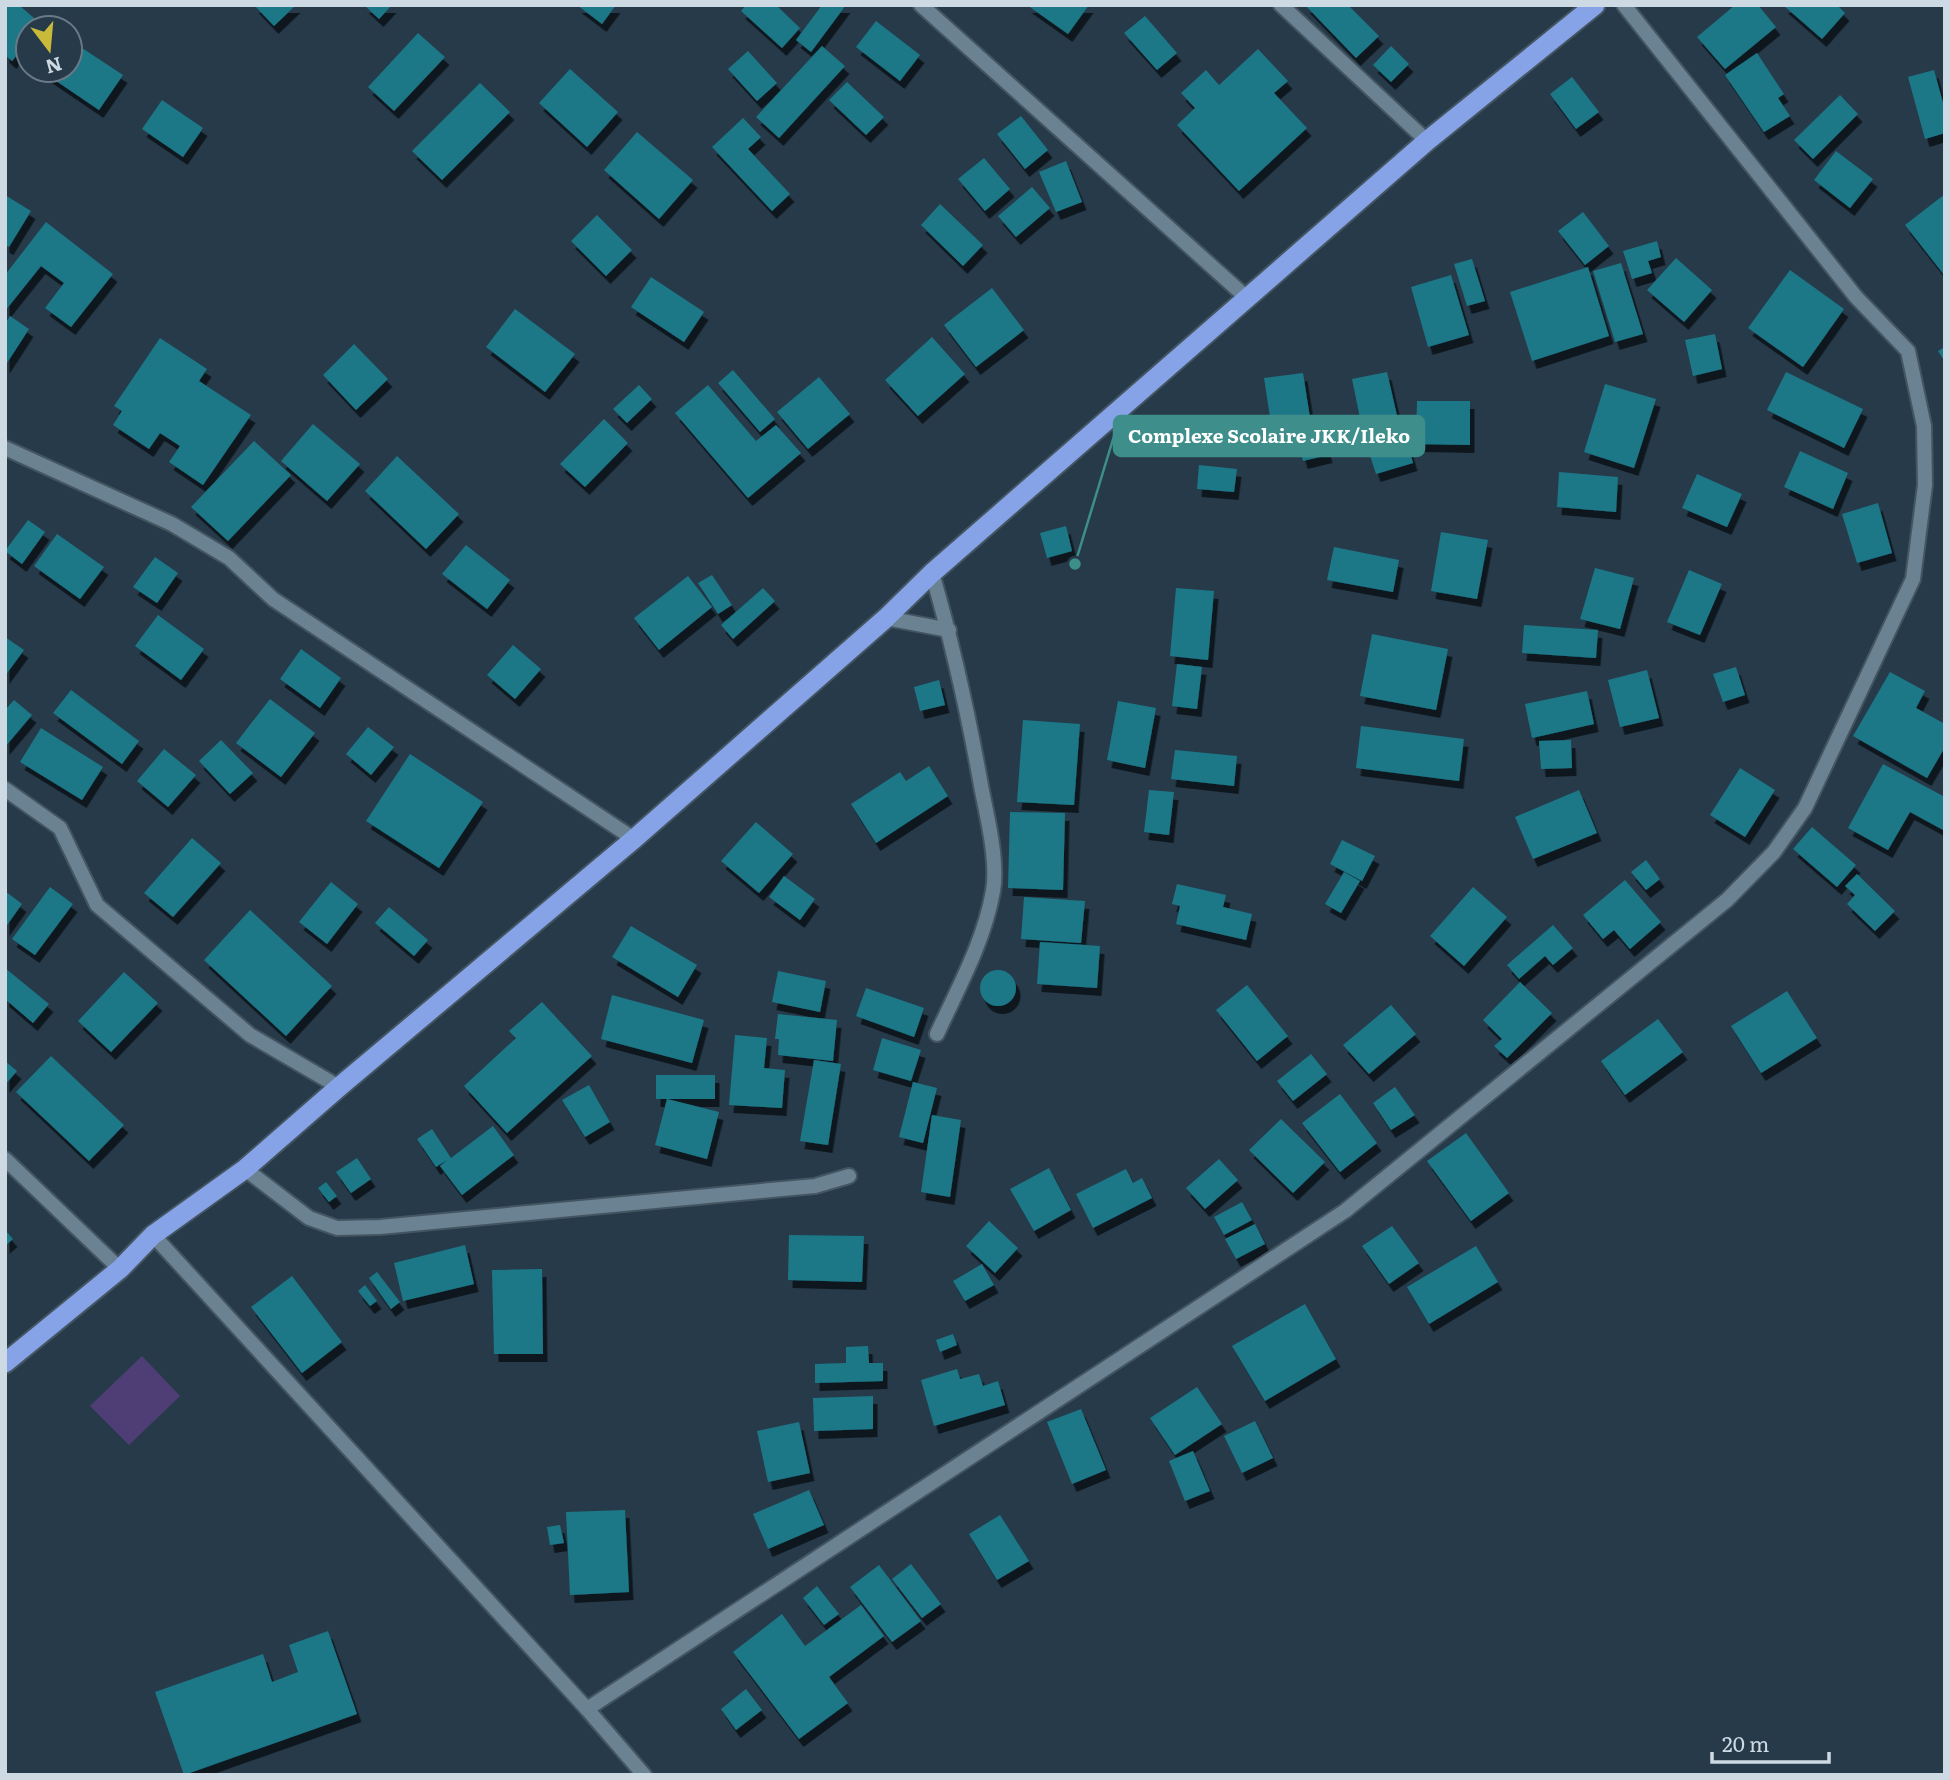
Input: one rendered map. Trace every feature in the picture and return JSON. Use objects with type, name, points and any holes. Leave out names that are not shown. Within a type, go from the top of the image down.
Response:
[{"type":"highway","points":[[5,1363],[120,1269],[153,1235],[245,1169],[634,839],[886,618],[932,573],[1427,141],[1595,5]]},
{"type":"street","points":[[921,5],[1247,298]]},
{"type":"street","points":[[1281,5],[1427,141]]},
{"type":"street","points":[[587,1709],[1345,1211],[1727,900],[1774,852],[1805,808],[1913,579],[1924,485],[1924,426],[1908,351],[1856,297],[1624,5]]},
{"type":"street","points":[[5,448],[172,524],[229,558],[273,599],[634,839]]},
{"type":"street","points":[[932,573],[948,630],[977,763],[992,842],[993,888],[983,932],[937,1034]]},
{"type":"street","points":[[886,618],[948,630]]},
{"type":"street","points":[[5,789],[60,828],[97,905],[250,1035],[339,1087]]},
{"type":"street","points":[[5,1159],[120,1269]]},
{"type":"street","points":[[245,1169],[309,1218],[337,1228],[380,1227],[815,1186],[849,1176]]},
{"type":"street","points":[[153,1235],[587,1709],[644,1775]]},
{"type":"shaded area","points":[[142,1356],[180,1396],[129,1445],[90,1406]]},
{"type":"building","points":[[5,5],[19,5],[29,14],[14,14],[14,59],[12,61],[5,55]]},
{"type":"building","points":[[254,5],[296,5],[274,26]]},
{"type":"building","points":[[364,5],[392,5],[379,19]]},
{"type":"building","points":[[577,5],[616,5],[602,24]]},
{"type":"building","points":[[746,5],[776,5],[800,28],[782,48],[741,11]]},
{"type":"building","points":[[822,5],[846,5],[811,52],[796,40]]},
{"type":"building","points":[[1027,5],[1089,5],[1068,34]]},
{"type":"building","points":[[1305,5],[1352,5],[1350,7],[1379,36],[1356,58]]},
{"type":"building","points":[[1735,5],[1758,5],[1776,27],[1725,69],[1697,37]]},
{"type":"building","points":[[1783,5],[1837,5],[1845,13],[1822,39]]},
{"type":"building","points":[[1145,16],[1177,53],[1157,70],[1124,33]]},
{"type":"building","points":[[876,21],[920,55],[900,81],[856,47]]},
{"type":"building","points":[[418,33],[445,57],[394,111],[368,87]]},
{"type":"building","points":[[822,46],[845,66],[779,138],[756,117]]},
{"type":"building","points":[[1391,46],[1409,64],[1391,82],[1373,65]]},
{"type":"building","points":[[84,49],[123,75],[99,110],[61,84],[84,84]]},
{"type":"building","points":[[1258,49],[1288,81],[1274,93],[1307,128],[1239,191],[1177,125],[1195,108],[1181,93],[1206,70],[1219,85]]},
{"type":"building","points":[[748,51],[777,83],[757,101],[728,69]]},
{"type":"building","points":[[1757,53],[1784,94],[1778,98],[1790,116],[1764,132],[1725,75]]},
{"type":"building","points":[[570,69],[618,112],[587,147],[539,103]]},
{"type":"building","points":[[1934,70],[1945,110],[1945,133],[1925,139],[1908,77]]},
{"type":"building","points":[[1572,77],[1599,112],[1576,129],[1550,94]]},
{"type":"building","points":[[847,82],[884,117],[866,135],[829,100]]},
{"type":"building","points":[[480,83],[510,112],[442,180],[412,151]]},
{"type":"building","points":[[1840,95],[1858,114],[1813,159],[1794,140]]},
{"type":"building","points":[[162,100],[203,128],[183,157],[142,129]]},
{"type":"building","points":[[1021,116],[1048,150],[1025,169],[997,134]]},
{"type":"building","points":[[743,118],[761,137],[748,149],[790,194],[772,211],[712,147]]},
{"type":"building","points":[[637,132],[693,180],[659,219],[604,170]]},
{"type":"building","points":[[1836,151],[1873,179],[1850,208],[1814,180]]},
{"type":"building","points":[[984,158],[1010,189],[985,211],[958,179]]},
{"type":"building","points":[[1066,161],[1082,202],[1056,212],[1039,172]]},
{"type":"building","points":[[1032,187],[1050,208],[1016,237],[998,216]]},
{"type":"building","points":[[1945,194],[1945,276],[1905,225]]},
{"type":"building","points":[[5,195],[31,211],[9,247],[5,245]]},
{"type":"building","points":[[940,204],[983,245],[963,266],[921,225]]},
{"type":"building","points":[[1583,212],[1609,246],[1585,265],[1558,231]]},
{"type":"building","points":[[597,215],[632,250],[606,276],[571,241]]},
{"type":"building","points":[[46,222],[113,274],[71,327],[45,308],[64,283],[41,266],[5,311],[5,275]]},
{"type":"building","points":[[1657,241],[1661,257],[1648,261],[1652,273],[1632,279],[1623,251]]},
{"type":"building","points":[[1676,258],[1712,290],[1684,322],[1647,290]]},
{"type":"building","points":[[1472,259],[1485,301],[1467,306],[1454,264]]},
{"type":"building","points":[[1621,263],[1643,334],[1615,342],[1593,271]]},
{"type":"building","points":[[1588,267],[1609,336],[1532,361],[1510,292]]},
{"type":"building","points":[[1790,270],[1844,309],[1803,367],[1748,328]]},
{"type":"building","points":[[1451,275],[1469,335],[1428,347],[1411,287]]},
{"type":"building","points":[[651,277],[704,312],[684,342],[631,307]]},
{"type":"building","points":[[992,288],[1024,330],[976,367],[944,325]]},
{"type":"building","points":[[515,309],[575,354],[545,392],[486,347]]},
{"type":"building","points":[[10,316],[29,329],[5,366],[5,324]]},
{"type":"building","points":[[1715,334],[1722,369],[1693,376],[1685,340]]},
{"type":"building","points":[[932,337],[965,374],[918,416],[885,380]]},
{"type":"building","points":[[160,338],[207,369],[199,381],[251,415],[203,485],[169,462],[180,446],[160,433],[149,449],[113,425],[122,411],[114,406]]},
{"type":"building","points":[[354,344],[388,379],[356,410],[323,375]]},
{"type":"building","points":[[1945,347],[1945,362],[1938,351]]},
{"type":"building","points":[[733,370],[775,419],[760,432],[718,383]]},
{"type":"building","points":[[1387,372],[1398,420],[1362,428],[1352,379]]},
{"type":"building","points":[[1786,372],[1863,409],[1844,448],[1767,410]]},
{"type":"building","points":[[1303,373],[1311,424],[1272,430],[1264,378]]},
{"type":"building","points":[[819,377],[850,414],[808,449],[777,412]]},
{"type":"building","points":[[1605,384],[1656,399],[1634,468],[1584,452]]},
{"type":"building","points":[[639,385],[652,399],[627,423],[613,409]]},
{"type":"building","points":[[708,385],[756,441],[776,425],[801,453],[748,498],[675,413]]},
{"type":"building","points":[[1417,401],[1470,401],[1470,445],[1416,444]]},
{"type":"building","points":[[604,419],[628,443],[585,487],[560,464]]},
{"type":"building","points":[[313,424],[360,464],[327,501],[281,461]]},
{"type":"building","points":[[1403,428],[1413,463],[1376,474],[1365,440]]},
{"type":"building","points":[[1322,431],[1328,455],[1303,461],[1297,437]]},
{"type":"building","points":[[254,441],[291,475],[228,541],[191,507]]},
{"type":"building","points":[[1800,451],[1848,473],[1833,509],[1784,487]]},
{"type":"building","points":[[397,456],[459,514],[426,549],[365,491]]},
{"type":"building","points":[[1199,465],[1237,469],[1234,492],[1197,489]]},
{"type":"building","points":[[1559,472],[1618,477],[1616,512],[1557,507]]},
{"type":"building","points":[[1697,474],[1742,494],[1727,527],[1682,508]]},
{"type":"building","points":[[1878,503],[1892,553],[1857,563],[1842,514]]},
{"type":"building","points":[[28,520],[45,532],[22,564],[5,551]]},
{"type":"building","points":[[1066,526],[1072,551],[1047,558],[1040,533]]},
{"type":"building","points":[[1441,532],[1488,540],[1477,599],[1431,591]]},
{"type":"building","points":[[57,534],[104,567],[80,599],[34,566]]},
{"type":"building","points":[[466,545],[510,580],[487,609],[442,574]]},
{"type":"building","points":[[1334,547],[1399,560],[1393,592],[1327,580]]},
{"type":"building","points":[[155,557],[178,573],[157,603],[133,587]]},
{"type":"building","points":[[1595,568],[1634,578],[1620,629],[1580,619]]},
{"type":"building","points":[[1689,570],[1722,584],[1700,635],[1667,622]]},
{"type":"building","points":[[712,575],[732,605],[718,614],[698,583]]},
{"type":"building","points":[[688,576],[712,607],[659,650],[634,618]]},
{"type":"building","points":[[763,588],[775,601],[733,639],[721,625]]},
{"type":"building","points":[[1176,588],[1214,591],[1208,660],[1170,656]]},
{"type":"building","points":[[158,615],[204,649],[181,680],[135,646]]},
{"type":"building","points":[[1524,625],[1598,630],[1596,658],[1522,653]]},
{"type":"building","points":[[1372,634],[1448,649],[1436,710],[1360,696]]},
{"type":"building","points":[[5,637],[24,650],[5,676]]},
{"type":"building","points":[[513,645],[541,669],[515,699],[487,675]]},
{"type":"building","points":[[301,649],[341,678],[320,708],[280,679]]},
{"type":"building","points":[[1177,664],[1202,667],[1197,709],[1172,706]]},
{"type":"building","points":[[1736,667],[1745,695],[1723,702],[1713,674]]},
{"type":"building","points":[[1647,670],[1659,718],[1620,727],[1608,680]]},
{"type":"building","points":[[1890,672],[1925,691],[1916,708],[1945,724],[1945,747],[1927,778],[1853,736]]},
{"type":"building","points":[[939,680],[945,705],[920,711],[914,687]]},
{"type":"building","points":[[71,690],[139,741],[122,764],[53,713]]},
{"type":"building","points":[[1587,691],[1594,724],[1532,738],[1525,704]]},
{"type":"building","points":[[270,699],[315,733],[281,777],[236,743]]},
{"type":"building","points":[[14,700],[32,715],[5,747],[5,710]]},
{"type":"building","points":[[1118,701],[1156,708],[1145,768],[1107,760]]},
{"type":"building","points":[[1023,720],[1080,724],[1074,805],[1017,802]]},
{"type":"building","points":[[1361,726],[1464,739],[1459,781],[1356,768]]},
{"type":"building","points":[[368,727],[394,747],[371,775],[346,754]]},
{"type":"building","points":[[41,728],[103,767],[82,800],[20,762]]},
{"type":"building","points":[[221,740],[253,773],[230,794],[199,761]]},
{"type":"building","points":[[1571,740],[1572,768],[1541,769],[1539,741]]},
{"type":"building","points":[[164,749],[196,775],[168,807],[137,781]]},
{"type":"building","points":[[1175,750],[1237,756],[1234,786],[1171,779]]},
{"type":"building","points":[[410,754],[483,802],[439,868],[366,821]]},
{"type":"building","points":[[1883,764],[1945,797],[1945,831],[1910,812],[1888,850],[1848,828]]},
{"type":"building","points":[[929,766],[948,796],[876,843],[851,804],[900,772],[906,781]]},
{"type":"building","points":[[1740,768],[1775,790],[1745,837],[1710,815]]},
{"type":"building","points":[[1149,790],[1174,792],[1169,835],[1144,832]]},
{"type":"building","points":[[1579,790],[1597,833],[1533,859],[1515,817]]},
{"type":"building","points":[[1010,812],[1065,813],[1063,890],[1008,888]]},
{"type":"building","points":[[756,822],[793,854],[759,893],[721,861]]},
{"type":"building","points":[[1812,827],[1856,865],[1837,887],[1793,849]]},
{"type":"building","points":[[192,838],[221,863],[173,917],[144,893]]},
{"type":"building","points":[[1342,840],[1375,856],[1362,881],[1330,864]]},
{"type":"building","points":[[1646,860],[1660,879],[1646,890],[1631,872]]},
{"type":"building","points":[[1344,872],[1360,881],[1341,913],[1325,904]]},
{"type":"building","points":[[1857,874],[1895,911],[1875,931],[1847,904],[1855,895],[1845,886]]},
{"type":"building","points":[[784,876],[815,899],[800,920],[769,897]]},
{"type":"building","points":[[1625,880],[1661,922],[1630,949],[1614,930],[1603,939],[1583,915]]},
{"type":"building","points":[[331,882],[358,904],[327,944],[299,922]]},
{"type":"building","points":[[1177,884],[1226,895],[1223,907],[1252,914],[1246,940],[1176,924],[1180,906],[1172,904]]},
{"type":"building","points":[[50,887],[73,904],[35,955],[12,939]]},
{"type":"building","points":[[1473,887],[1507,917],[1464,966],[1430,936]]},
{"type":"building","points":[[5,891],[22,904],[5,928]]},
{"type":"building","points":[[1024,897],[1085,901],[1081,943],[1021,939]]},
{"type":"building","points":[[389,907],[428,940],[414,956],[375,923]]},
{"type":"building","points":[[250,910],[332,986],[286,1036],[204,960]]},
{"type":"building","points":[[1553,925],[1573,948],[1553,965],[1545,956],[1519,979],[1507,965]]},
{"type":"building","points":[[631,926],[697,965],[678,997],[612,957]]},
{"type":"building","points":[[1040,942],[1100,946],[1097,988],[1037,984]]},
{"type":"building","points":[[5,968],[49,1004],[33,1023],[5,999]]},
{"type":"building","points":[[998,970],[1010,976],[1016,988],[1010,1000],[998,1006],[986,1000],[980,988],[986,976]]},
{"type":"building","points":[[778,971],[826,981],[820,1012],[772,1002]]},
{"type":"building","points":[[124,972],[158,1003],[111,1052],[78,1021]]},
{"type":"building","points":[[1520,982],[1552,1013],[1507,1058],[1494,1046],[1502,1039],[1483,1020]]},
{"type":"building","points":[[1247,985],[1288,1036],[1257,1061],[1216,1010]]},
{"type":"building","points":[[866,988],[924,1008],[914,1037],[856,1016]]},
{"type":"building","points":[[1787,991],[1817,1038],[1761,1073],[1731,1026]]},
{"type":"building","points":[[612,995],[704,1020],[692,1063],[601,1039]]},
{"type":"building","points":[[542,1002],[592,1056],[507,1133],[464,1086],[516,1038],[509,1031]]},
{"type":"building","points":[[1391,1005],[1416,1034],[1369,1074],[1343,1045]]},
{"type":"building","points":[[778,1014],[837,1020],[833,1061],[778,1055],[779,1039],[775,1039]]},
{"type":"building","points":[[1658,1019],[1683,1052],[1625,1095],[1601,1061]]},
{"type":"building","points":[[735,1035],[767,1038],[764,1068],[785,1070],[782,1108],[729,1105]]},
{"type":"building","points":[[882,1038],[921,1050],[911,1081],[873,1070]]},
{"type":"building","points":[[1311,1054],[1327,1074],[1293,1101],[1277,1081]]},
{"type":"building","points":[[51,1056],[124,1125],[89,1161],[16,1092]]},
{"type":"building","points":[[814,1060],[841,1064],[828,1145],[800,1141]]},
{"type":"building","points":[[5,1061],[17,1071],[5,1085]]},
{"type":"building","points":[[656,1075],[715,1075],[715,1099],[656,1099]]},
{"type":"building","points":[[913,1082],[937,1088],[923,1143],[899,1137]]},
{"type":"building","points":[[589,1085],[610,1122],[585,1137],[562,1100]]},
{"type":"building","points":[[1395,1087],[1415,1115],[1391,1130],[1373,1103]]},
{"type":"building","points":[[1340,1094],[1377,1143],[1340,1172],[1302,1123]]},
{"type":"building","points":[[667,1099],[719,1112],[707,1159],[655,1145]]},
{"type":"building","points":[[932,1115],[961,1120],[950,1197],[921,1192]]},
{"type":"building","points":[[1281,1119],[1325,1162],[1293,1193],[1249,1150]]},
{"type":"building","points":[[493,1126],[514,1155],[462,1195],[440,1166],[447,1160],[436,1167],[417,1139],[432,1129],[451,1158]]},
{"type":"building","points":[[1466,1133],[1509,1193],[1471,1221],[1427,1161]]},
{"type":"building","points":[[357,1158],[371,1179],[351,1193],[336,1172]]},
{"type":"building","points":[[1219,1159],[1238,1180],[1205,1209],[1186,1188]]},
{"type":"building","points":[[1049,1168],[1071,1210],[1034,1231],[1010,1189]]},
{"type":"building","points":[[1126,1169],[1133,1183],[1142,1178],[1152,1198],[1093,1228],[1076,1194]]},
{"type":"building","points":[[326,1182],[337,1196],[329,1202],[318,1188]]},
{"type":"building","points":[[1242,1202],[1252,1220],[1224,1235],[1214,1217]]},
{"type":"building","points":[[989,1221],[1018,1248],[995,1273],[966,1246]]},
{"type":"building","points":[[1255,1224],[1265,1244],[1236,1259],[1225,1239]]},
{"type":"building","points":[[1392,1226],[1419,1263],[1389,1284],[1362,1246]]},
{"type":"building","points":[[5,1230],[13,1239],[5,1246]]},
{"type":"building","points":[[789,1235],[864,1236],[862,1282],[788,1280]]},
{"type":"building","points":[[465,1245],[474,1284],[403,1301],[394,1263]]},
{"type":"building","points":[[1476,1246],[1498,1282],[1429,1324],[1407,1287]]},
{"type":"building","points":[[982,1264],[994,1285],[965,1301],[953,1281]]},
{"type":"building","points":[[542,1269],[543,1354],[494,1354],[492,1270]]},
{"type":"building","points":[[377,1272],[400,1302],[391,1309],[369,1278]]},
{"type":"building","points":[[292,1276],[342,1342],[302,1373],[251,1307]]},
{"type":"building","points":[[365,1285],[377,1301],[370,1306],[358,1291]]},
{"type":"building","points":[[1305,1304],[1336,1359],[1265,1401],[1232,1346]]},
{"type":"building","points":[[953,1334],[957,1345],[940,1352],[936,1340]]},
{"type":"building","points":[[868,1346],[869,1363],[883,1363],[883,1381],[815,1383],[815,1364],[846,1363],[846,1347]]},
{"type":"building","points":[[957,1369],[960,1379],[979,1374],[983,1386],[998,1381],[1005,1405],[934,1426],[921,1380]]},
{"type":"building","points":[[1197,1387],[1222,1424],[1175,1455],[1150,1418]]},
{"type":"building","points":[[873,1396],[873,1429],[814,1431],[813,1398]]},
{"type":"building","points":[[1081,1409],[1106,1470],[1072,1484],[1047,1422]]},
{"type":"building","points":[[1255,1421],[1273,1458],[1242,1473],[1224,1436]]},
{"type":"building","points":[[799,1422],[810,1473],[768,1482],[757,1431]]},
{"type":"building","points":[[1193,1451],[1210,1491],[1185,1501],[1169,1461]]},
{"type":"building","points":[[809,1490],[824,1525],[768,1549],[753,1514]]},
{"type":"building","points":[[625,1510],[629,1592],[570,1595],[566,1512]]},
{"type":"building","points":[[1000,1515],[1029,1561],[997,1580],[969,1534]]},
{"type":"building","points":[[560,1525],[564,1543],[550,1545],[547,1527]]},
{"type":"building","points":[[911,1564],[941,1604],[922,1618],[892,1579]]},
{"type":"building","points":[[879,1565],[921,1621],[892,1642],[850,1587]]},
{"type":"building","points":[[817,1586],[839,1614],[824,1625],[803,1598]]},
{"type":"building","points":[[861,1605],[884,1636],[829,1677],[848,1703],[799,1739],[733,1652],[782,1614],[805,1646]]},
{"type":"building","points":[[328,1631],[357,1714],[184,1775],[155,1692],[263,1654],[272,1682],[298,1672],[289,1645]]},
{"type":"building","points":[[746,1689],[762,1710],[736,1730],[721,1709]]},
{"type":"place","name":"Complexe Scolaire JKK/Ileko","points":[[1075,564]]}]
